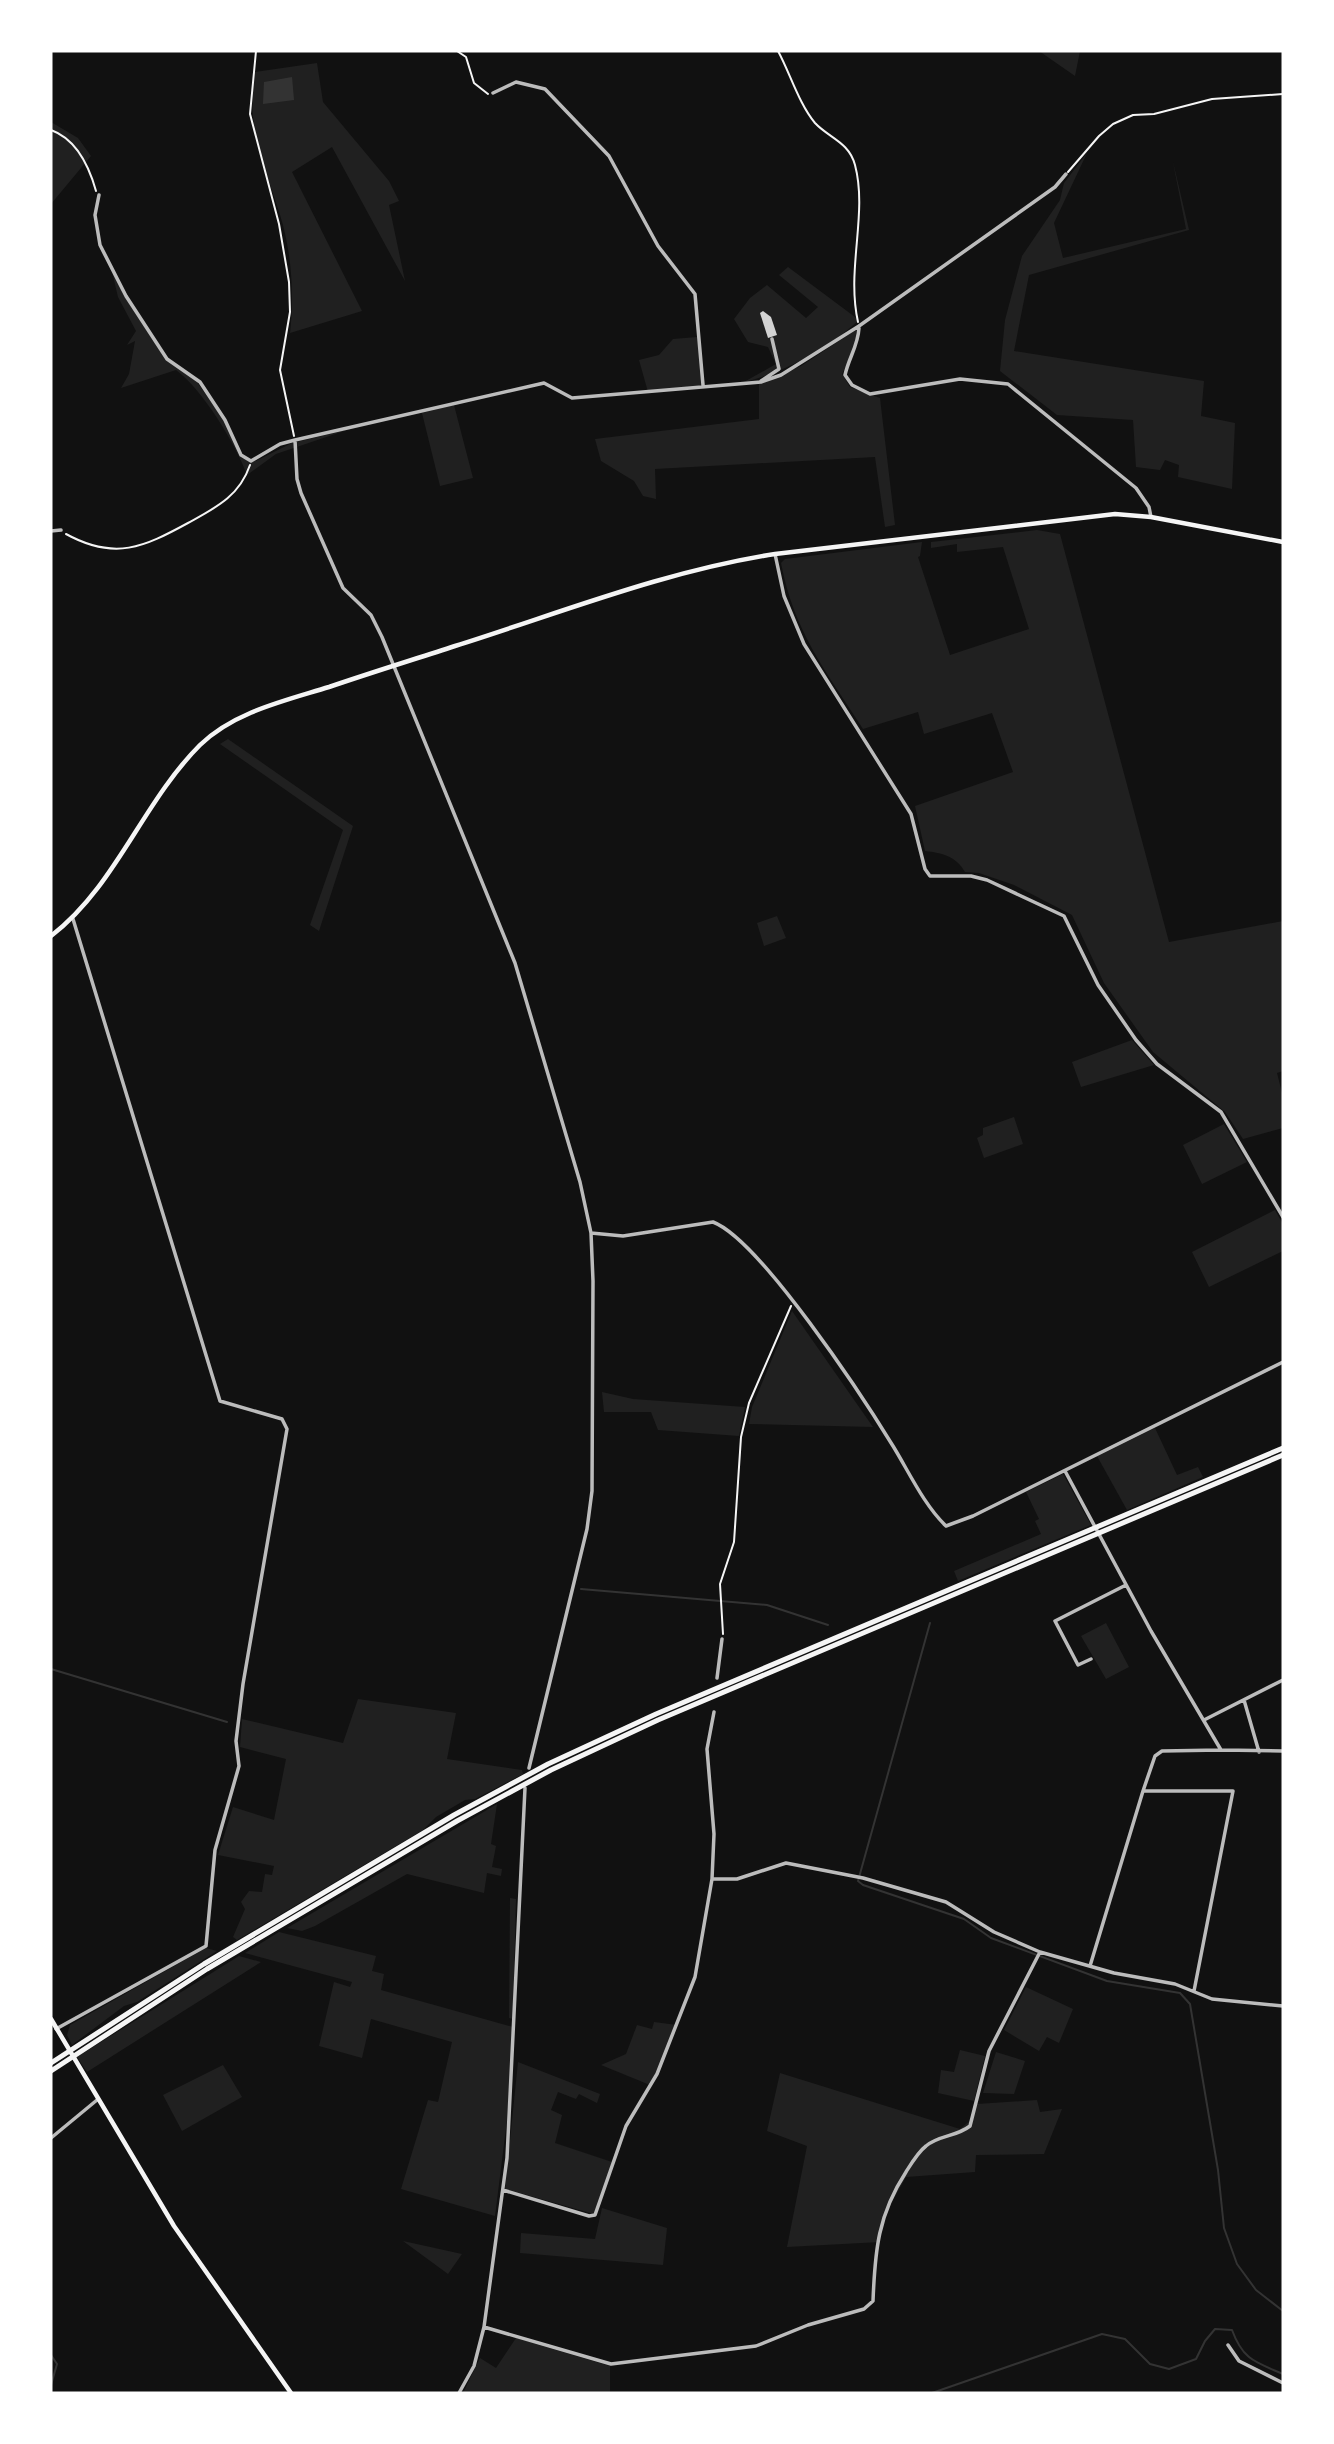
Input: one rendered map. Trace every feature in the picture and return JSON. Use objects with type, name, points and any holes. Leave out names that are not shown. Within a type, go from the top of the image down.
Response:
[{"type":"highway","points":[[52,2068],[91,2040],[293,1915],[457,1821],[572,1760],[1283,1448]]},
{"type":"highway","points":[[1151,1507],[1283,1455]]},
{"type":"main road","points":[[51,936],[73,919],[101,884],[175,775],[200,745],[225,725],[261,708],[677,575],[729,561],[1115,514],[1151,517],[1283,542]]},
{"type":"main road","points":[[51,2019],[174,2226],[291,2393]]},
{"type":"street","points":[[493,93],[516,82],[545,89],[609,156],[658,246],[695,294],[703,385]]},
{"type":"street","points":[[99,195],[95,215],[100,245],[126,296],[167,359],[200,382],[226,420],[242,455],[251,461],[280,444],[295,440],[544,383],[572,398],[760,382],[781,374],[859,326],[1055,187],[1066,174]]},
{"type":"street","points":[[859,326],[857,349],[848,361],[845,375],[852,385],[870,394],[960,379],[1008,384],[1136,488],[1149,507],[1151,517]]},
{"type":"street","points":[[760,382],[779,369],[772,339]]},
{"type":"street","points":[[295,440],[296,479],[301,494],[343,588],[373,618],[519,975],[580,1182],[591,1233],[592,1491],[587,1529],[529,1769]]},
{"type":"street","points":[[51,531],[61,530]]},
{"type":"street","points":[[775,554],[784,596],[804,644],[911,814],[925,869],[930,876],[971,876],[987,880],[1064,916],[1098,985],[1136,1040],[1157,1064],[1221,1112],[1283,1216]]},
{"type":"street","points":[[56,2029],[206,1946],[215,1850],[239,1766],[238,1718],[287,1423],[282,1419],[220,1401],[73,919]]},
{"type":"street","points":[[591,1233],[623,1236],[713,1222],[726,1227],[756,1257],[793,1302],[880,1423],[946,1526],[1065,1471],[1283,1362]]},
{"type":"street","points":[[1065,1471],[1126,1585],[1221,1750]]},
{"type":"street","points":[[1091,1658],[1078,1665],[1055,1621],[1126,1585]]},
{"type":"street","points":[[717,1678],[722,1639]]},
{"type":"street","points":[[1204,1720],[1283,1682]]},
{"type":"street","points":[[1244,1700],[1259,1752]]},
{"type":"street","points":[[503,2190],[589,2216],[595,2215],[626,2126],[657,2074],[688,2000],[712,1879],[714,1834],[708,1739],[714,1712]]},
{"type":"street","points":[[1090,1966],[1155,1756],[1162,1751],[1283,1751]]},
{"type":"street","points":[[459,2393],[474,2366],[484,2327],[503,2190],[512,2101],[521,1829],[525,1788]]},
{"type":"street","points":[[1143,1791],[1233,1791],[1194,1991]]},
{"type":"street","points":[[712,1879],[737,1879],[786,1863],[856,1876],[946,1902],[994,1932],[1040,1952],[1175,1984],[1212,1999],[1283,2006]]},
{"type":"street","points":[[484,2327],[611,2364],[756,2346],[808,2325],[864,2309],[873,2301],[878,2239],[883,2213],[891,2195],[925,2146],[961,2133],[970,2126],[989,2051],[1040,1952]]},
{"type":"street","points":[[51,2138],[97,2100]]},
{"type":"street","points":[[1228,2345],[1239,2361],[1283,2383]]},
{"type":"path","points":[[256,51],[250,114],[279,224],[289,282],[290,312],[279,370],[295,440]]},
{"type":"path","points":[[457,51],[466,57],[474,83],[489,95],[493,93]]},
{"type":"path","points":[[778,51],[817,124],[843,144],[856,165],[858,200],[853,289],[859,326]]},
{"type":"path","points":[[1066,174],[1099,136],[1113,124],[1133,115],[1154,114],[1212,99],[1283,94]]},
{"type":"path","points":[[51,130],[68,139],[82,157],[99,195]]},
{"type":"path","points":[[61,530],[82,542],[134,548],[155,542],[222,504],[244,482],[251,461]]},
{"type":"path","points":[[722,1639],[720,1584],[734,1542],[741,1437],[748,1404],[793,1302]]},
{"type":"shaded area","points":[[1039,51],[1080,51],[1075,76]]},
{"type":"shaded area","points":[[317,63],[323,102],[389,181],[399,201],[389,205],[405,281],[332,147],[292,172],[362,311],[290,333],[290,265],[283,225],[255,130],[252,105],[255,72]]},
{"type":"shaded area","points":[[292,77],[294,100],[263,104],[264,82]]},
{"type":"shaded area","points":[[51,122],[78,138],[91,156],[51,204]]},
{"type":"shaded area","points":[[1087,153],[1054,223],[1063,258],[1186,229],[1173,162],[1189,230],[1029,275],[1014,351],[1204,381],[1201,416],[1235,423],[1232,489],[1178,477],[1179,465],[1165,460],[1160,470],[1136,467],[1133,420],[1057,415],[1000,371],[1005,320],[1022,256],[1060,200],[1064,183]]},
{"type":"shaded area","points":[[111,267],[125,297],[165,359],[197,382],[224,420],[241,458],[256,461],[292,443],[347,430],[276,454],[247,475],[217,418],[197,390],[176,370],[121,388],[129,374],[135,341],[127,345],[136,331],[118,297]]},
{"type":"shaded area","points":[[788,267],[859,320],[834,341],[805,358],[744,382],[776,364],[768,347],[748,342],[734,319],[750,298],[767,285],[806,318],[818,307],[779,275]]},
{"type":"shaded area","points":[[857,329],[855,347],[842,374],[850,387],[880,398],[895,525],[885,527],[875,457],[655,469],[656,499],[643,496],[634,481],[601,461],[595,439],[759,419],[759,384],[801,366]]},
{"type":"shaded area","points":[[697,337],[705,385],[648,392],[639,360],[659,355],[673,339]]},
{"type":"shaded area","points":[[454,405],[473,478],[440,486],[422,413]]},
{"type":"shaded area","points":[[1037,530],[1060,534],[1169,942],[1283,921],[1283,1071],[1277,1073],[1283,1097],[1283,1128],[1243,1139],[1225,1112],[1153,1052],[1104,983],[1072,915],[1014,885],[979,873],[965,872],[948,856],[925,851],[915,806],[1013,772],[992,713],[924,734],[918,712],[863,729],[803,631],[781,563],[785,559],[922,542],[918,557],[950,655],[1029,629],[1003,547],[957,552],[957,544],[931,548],[931,542]]},
{"type":"shaded area","points":[[228,739],[353,826],[319,931],[310,925],[343,830],[220,744]]},
{"type":"shaded area","points":[[777,916],[786,938],[764,946],[757,923]]},
{"type":"shaded area","points":[[1132,1040],[1154,1065],[1081,1087],[1072,1062]]},
{"type":"shaded area","points":[[1014,1117],[1023,1144],[984,1158],[977,1138],[983,1135],[983,1128]]},
{"type":"shaded area","points":[[1224,1124],[1247,1162],[1202,1184],[1183,1145]]},
{"type":"shaded area","points":[[1275,1210],[1283,1224],[1283,1251],[1209,1287],[1192,1252]]},
{"type":"shaded area","points":[[792,1311],[873,1427],[749,1424],[752,1407]]},
{"type":"shaded area","points":[[602,1392],[633,1399],[745,1407],[739,1436],[658,1430],[651,1412],[604,1412]]},
{"type":"shaded area","points":[[1155,1428],[1177,1475],[1198,1467],[1203,1477],[1127,1510],[1097,1456]]},
{"type":"shaded area","points":[[1063,1474],[1091,1525],[958,1581],[954,1571],[1041,1534],[1035,1521],[1039,1519],[1026,1492]]},
{"type":"shaded area","points":[[1106,1623],[1129,1667],[1106,1679],[1081,1636]]},
{"type":"shaded area","points":[[358,1699],[456,1713],[447,1759],[522,1770],[523,1774],[475,1799],[465,1800],[436,1817],[423,1830],[237,1940],[233,1937],[245,1909],[241,1902],[249,1891],[262,1892],[265,1874],[272,1875],[274,1866],[218,1855],[233,1807],[274,1820],[286,1759],[240,1747],[242,1719],[343,1743]]},
{"type":"shaded area","points":[[497,1804],[491,1844],[496,1846],[492,1867],[502,1869],[501,1876],[487,1873],[484,1893],[407,1874],[315,1926],[302,1931],[287,1928]]},
{"type":"shaded area","points":[[510,1898],[516,1899],[513,2019],[509,2018]]},
{"type":"shaded area","points":[[279,1932],[376,1956],[372,1971],[384,1974],[381,1990],[513,2027],[507,2120],[495,2216],[401,2189],[428,2100],[438,2102],[452,2042],[371,2019],[362,2058],[319,2046],[334,1982],[350,1987],[352,1982],[245,1953]]},
{"type":"shaded area","points":[[206,1948],[217,1951],[137,2002],[124,2006],[72,2045],[67,2035],[70,2025]]},
{"type":"shaded area","points":[[239,1956],[261,1962],[87,2072],[77,2057]]},
{"type":"shaded area","points":[[1026,1987],[1073,2009],[1059,2043],[1047,2037],[1039,2051],[1004,2030]]},
{"type":"shaded area","points":[[654,2022],[677,2025],[650,2085],[601,2065],[626,2054],[637,2025],[652,2029]]},
{"type":"shaded area","points":[[960,2050],[985,2056],[974,2101],[938,2093],[941,2070],[954,2072]]},
{"type":"shaded area","points":[[996,2052],[1025,2061],[1014,2094],[983,2093]]},
{"type":"shaded area","points":[[518,2062],[600,2094],[597,2103],[579,2094],[576,2099],[558,2092],[551,2110],[562,2115],[555,2143],[612,2162],[594,2214],[505,2189]]},
{"type":"shaded area","points":[[223,2065],[242,2097],[182,2131],[163,2095]]},
{"type":"shaded area","points":[[780,2073],[960,2129],[972,2119],[977,2104],[1037,2100],[1040,2112],[1062,2109],[1044,2154],[976,2155],[975,2172],[906,2177],[885,2214],[880,2242],[787,2247],[807,2146],[767,2131]]},
{"type":"shaded area","points":[[602,2208],[667,2228],[663,2265],[520,2253],[521,2233],[595,2239]]},
{"type":"shaded area","points":[[403,2241],[462,2254],[448,2274]]},
{"type":"shaded area","points":[[516,2338],[610,2366],[610,2393],[463,2393],[480,2358],[496,2368]]},
{"type":"building","points":[[763,311],[771,317],[777,335],[768,338],[760,313]]},
{"type":"waterway","points":[[581,1589],[767,1605],[828,1625]]},
{"type":"waterway","points":[[930,1623],[858,1881],[964,1919],[991,1938],[1107,1981],[1180,1993],[1190,2004],[1218,2170],[1224,2228],[1237,2264],[1256,2290],[1283,2311]]},
{"type":"waterway","points":[[51,1669],[227,1722]]},
{"type":"waterway","points":[[932,2393],[1102,2334],[1125,2339],[1150,2364],[1169,2369],[1196,2359],[1215,2329],[1232,2330],[1241,2348],[1251,2359],[1283,2374]]},
{"type":"waterway","points":[[51,2355],[57,2364],[51,2385]]}]
